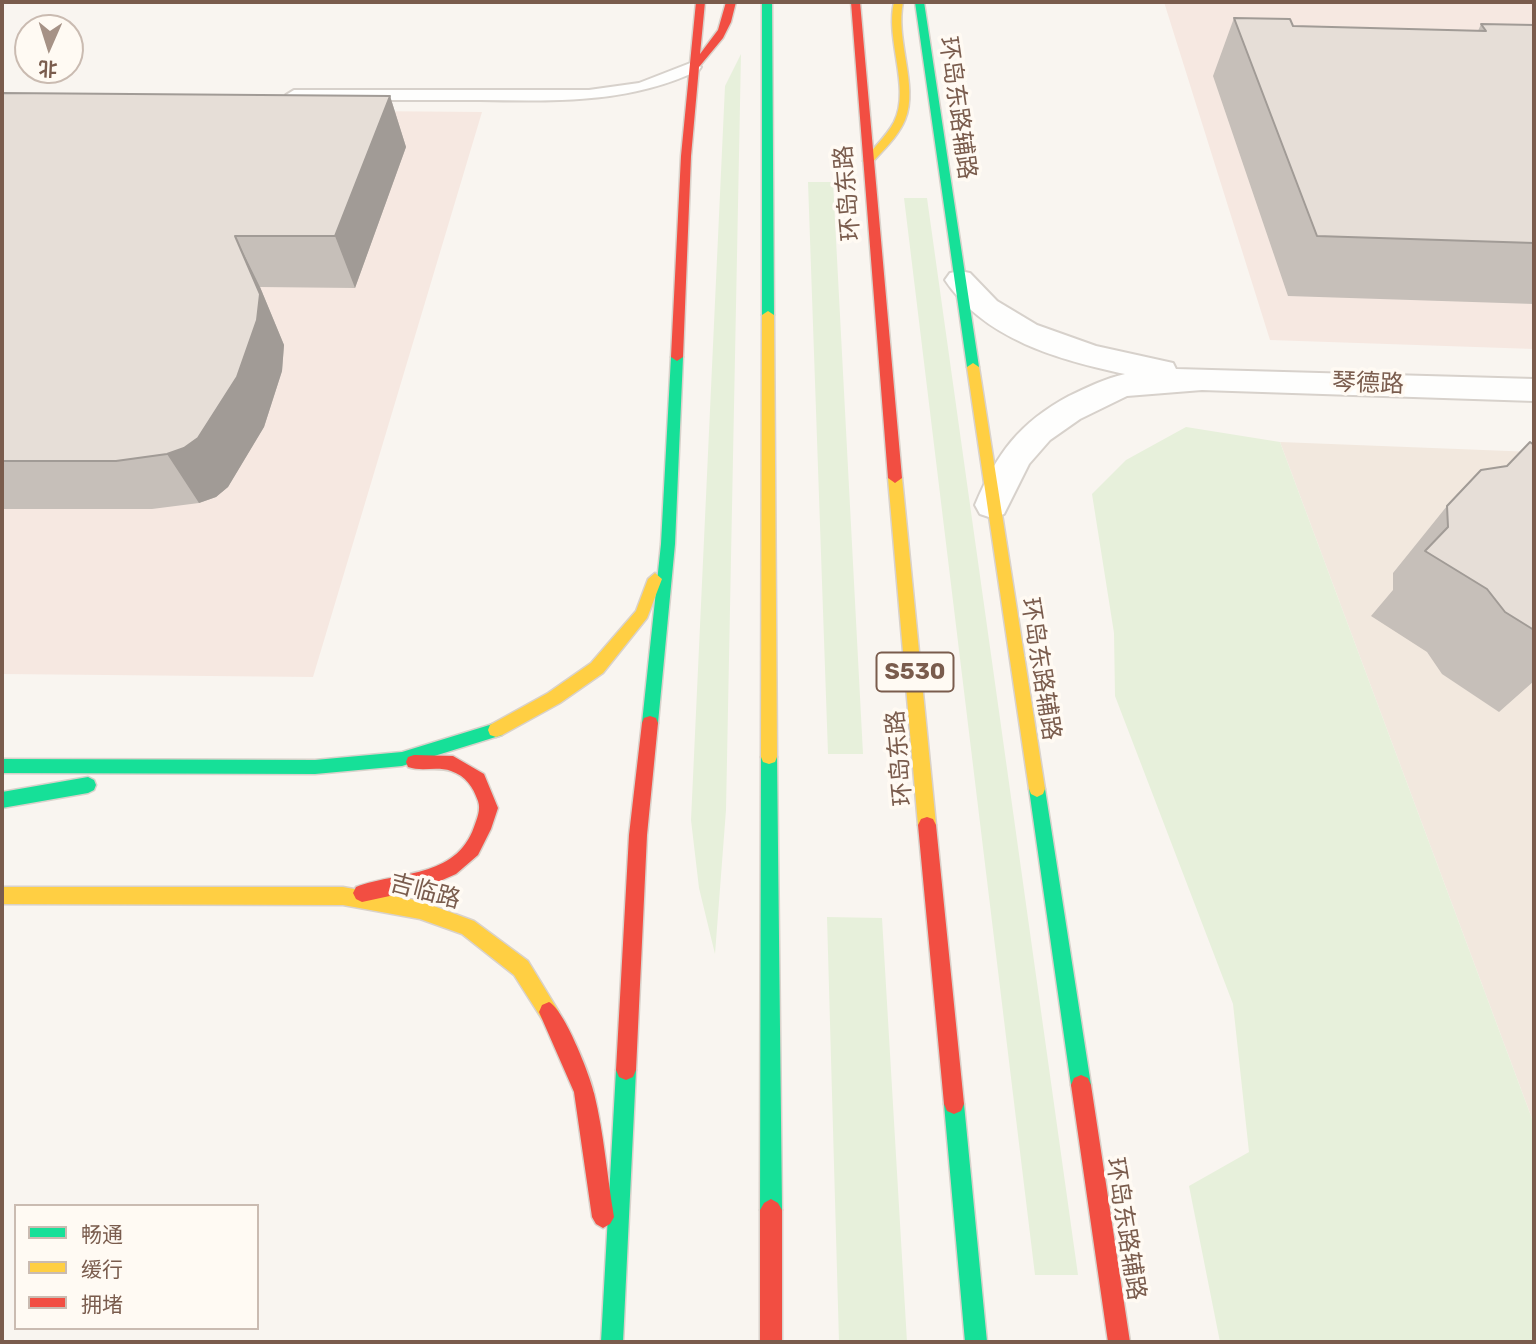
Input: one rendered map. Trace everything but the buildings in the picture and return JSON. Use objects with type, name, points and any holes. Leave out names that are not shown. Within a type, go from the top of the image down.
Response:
[{"type":"main road","points":[[612,1342],[638,835],[668,544],[686,156],[700,2]]},
{"type":"main road","points":[[693,67],[718,43],[729,26],[731,2]]},
{"type":"main road","points":[[767,2],[771,1342]]},
{"type":"main road","name":"环岛东路","points":[[855,2],[884,365],[976,1342]]},
{"type":"main road","points":[[868,161],[899,120],[903,106],[894,24],[898,2]]},
{"type":"main road","name":"环岛东路辅路","points":[[919,2],[1119,1342]]},
{"type":"main road","points":[[2,766],[315,767],[402,759],[491,733],[554,698],[597,668],[642,614],[668,544]]},
{"type":"main road","points":[[342,896],[399,885],[445,871],[473,848],[489,808],[478,779],[453,763],[378,761]]},
{"type":"main road","points":[[2,800],[100,783],[233,767]]},
{"type":"main road","name":"吉临路","points":[[2,895],[342,896],[420,910],[468,927],[521,968],[557,1026],[584,1092],[615,1295]]},
{"type":"street","name":"琴德路","points":[[960,280],[983,306],[1014,327],[1054,344],[1127,364],[1202,379]]},
{"type":"street","name":"琴德路","points":[[992,505],[1006,470],[1024,444],[1064,412],[1114,387],[1202,379],[1534,390]]},
{"type":"lane","points":[[276,95],[591,95],[651,86],[672,79],[693,67]]},
{"type":"shaded area","points":[[1164,2],[1534,2],[1534,349],[1270,340]]},
{"type":"shaded area","points":[[2,108],[482,112],[313,677],[2,674]]},
{"type":"shaded area","points":[[1280,442],[1534,452],[1534,1124]]},
{"type":"green space","points":[[741,54],[726,810],[715,954],[699,888],[691,820],[725,86]]},
{"type":"green space","points":[[808,182],[833,182],[863,754],[828,754]]},
{"type":"green space","points":[[904,198],[927,198],[1078,1275],[1035,1275]]},
{"type":"green space","points":[[1186,427],[1280,442],[1534,1124],[1534,1342],[1220,1342],[1189,1186],[1249,1152],[1233,1004],[1115,696],[1114,633],[1092,494],[1126,460]]},
{"type":"green space","points":[[827,917],[882,918],[907,1342],[839,1342]]},
{"type":"traffic: fast","points":[[767,2],[768,315]]},
{"type":"traffic: fast","points":[[919,2],[973,367]]},
{"type":"traffic: fast","points":[[650,723],[668,544],[677,357]]},
{"type":"traffic: fast","points":[[2,766],[315,767],[402,759],[496,730]]},
{"type":"traffic: fast","points":[[769,757],[771,1210]]},
{"type":"traffic: fast","points":[[2,800],[88,785]]},
{"type":"traffic: fast","points":[[1037,789],[1081,1085]]},
{"type":"traffic: fast","points":[[612,1342],[626,1070]]},
{"type":"traffic: fast","points":[[954,1104],[976,1342]]},
{"type":"traffic: slow","points":[[868,161],[895,129],[904,103],[895,31],[898,2]]},
{"type":"traffic: slow","points":[[768,315],[769,757]]},
{"type":"traffic: slow","points":[[973,367],[1037,789]]},
{"type":"traffic: slow","points":[[895,478],[927,825]]},
{"type":"traffic: slow","points":[[496,730],[554,698],[597,668],[642,614],[655,579]]},
{"type":"traffic: slow","points":[[2,895],[343,896],[420,910],[468,927],[521,968],[549,1012]]},
{"type":"traffic: jam","points":[[677,357],[686,156],[700,2]]},
{"type":"traffic: jam","points":[[693,67],[718,38],[731,2]]},
{"type":"traffic: jam","points":[[855,2],[895,478]]},
{"type":"traffic: jam","points":[[626,1070],[638,835],[650,723]]},
{"type":"traffic: jam","points":[[362,893],[436,875],[462,860],[480,834],[489,808],[478,779],[453,763],[414,762]]},
{"type":"traffic: jam","points":[[927,825],[954,1104]]},
{"type":"traffic: jam","points":[[549,1012],[584,1092],[603,1217]]},
{"type":"traffic: jam","points":[[1081,1085],[1119,1342]]},
{"type":"traffic: jam","points":[[771,1210],[771,1342]]}]
